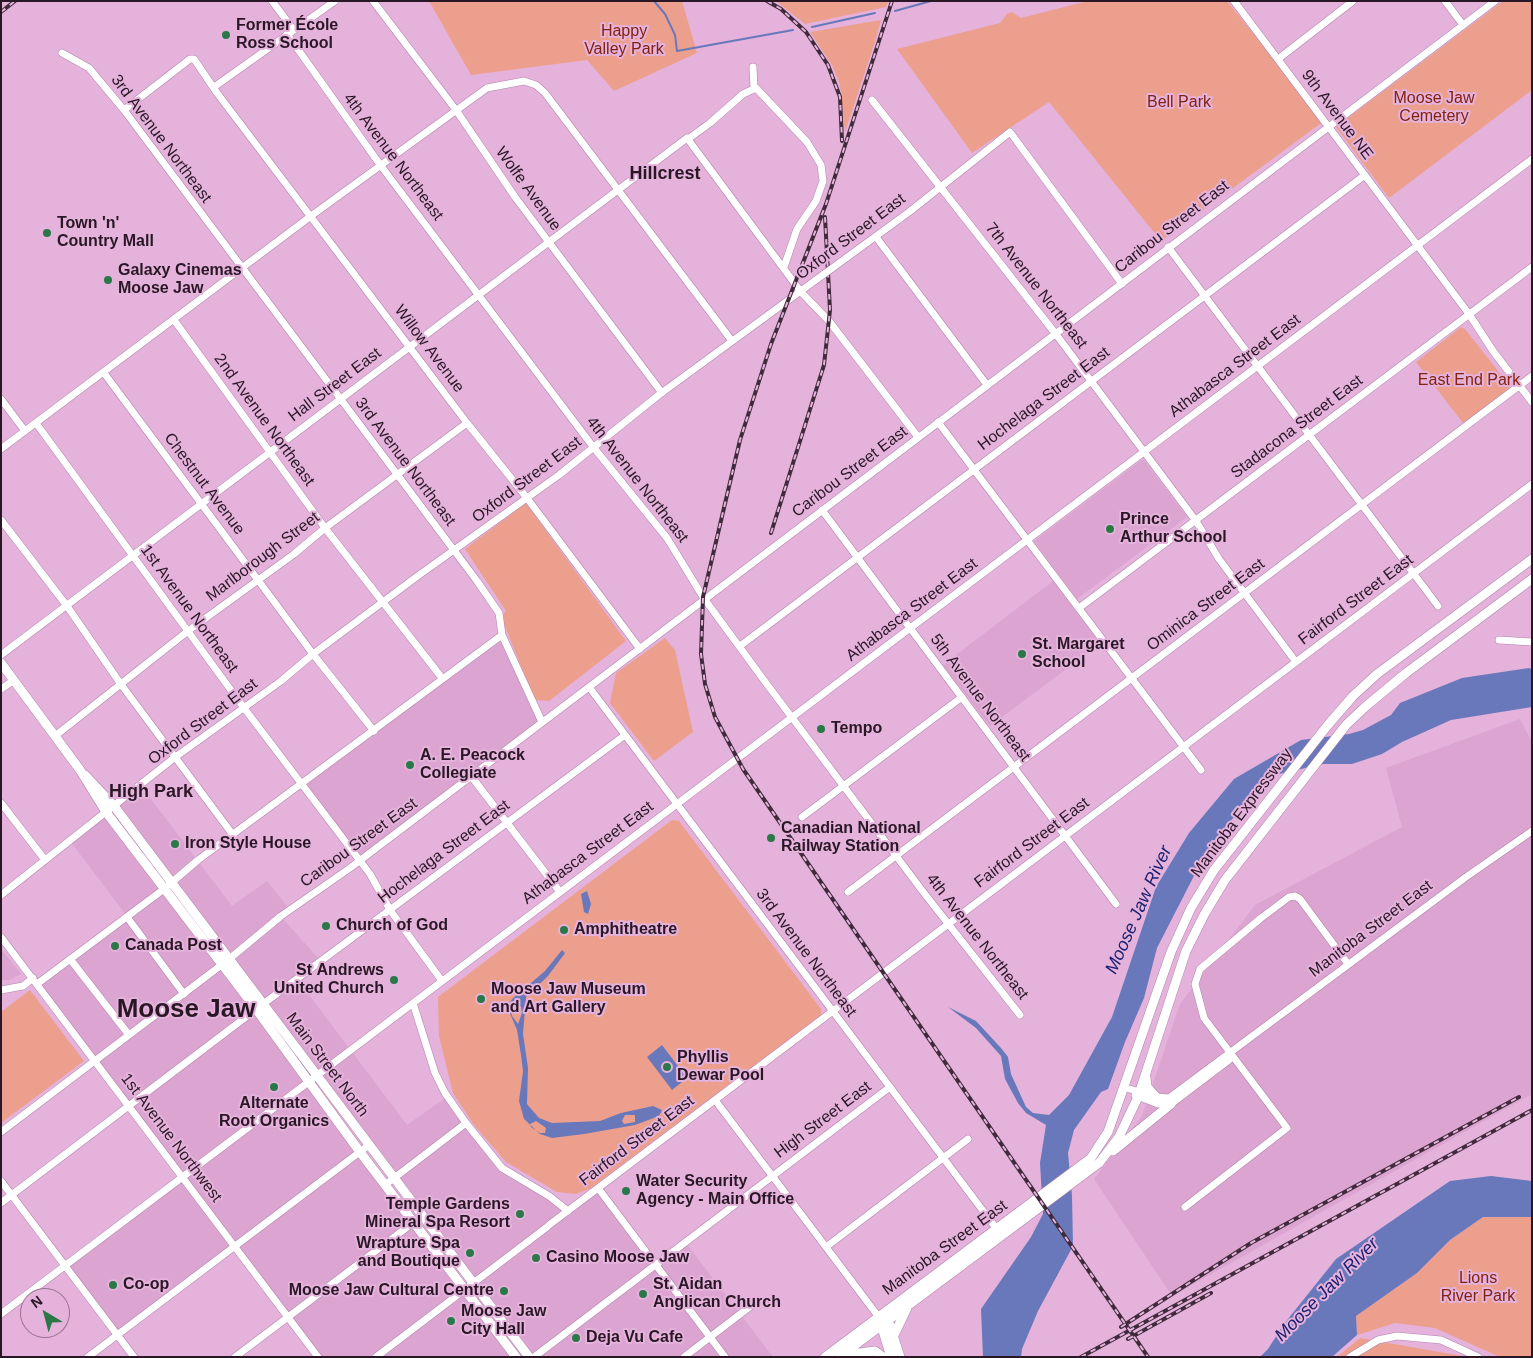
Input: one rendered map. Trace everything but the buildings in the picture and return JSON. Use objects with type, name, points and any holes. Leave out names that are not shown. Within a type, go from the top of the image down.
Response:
[{"type":"main road","name":"Manitoba Expressway","points":[[1087,1167],[1108,1132],[1171,952],[1191,908],[1214,870],[1327,726],[1353,696],[1377,674],[1532,558]]},
{"type":"main road","name":"Manitoba Expressway","points":[[1087,1167],[1100,1162],[1119,1137],[1146,1076],[1186,951],[1204,915],[1225,880],[1346,725],[1406,673],[1532,578]]},
{"type":"main road","name":"Main Street North","points":[[1,663],[80,770],[98,787],[110,809],[225,963],[317,1076],[529,1357]]},
{"type":"main road","name":"Main Street North","points":[[259,1007],[308,1082],[516,1357]]},
{"type":"main road","points":[[1146,1076],[1147,1087],[1156,1097]]},
{"type":"main road","points":[[1100,1162],[1171,1104]]},
{"type":"main road","name":"Manitoba Street East","points":[[824,1357],[878,1316],[1027,1212],[1087,1167]]},
{"type":"main road","name":"Manitoba Street East","points":[[839,1357],[908,1305],[998,1232]]},
{"type":"main road","points":[[894,1335],[908,1305]]},
{"type":"main road","points":[[878,1316],[894,1335],[900,1357]]},
{"type":"main road","points":[[884,1323],[890,1357]]},
{"type":"main road","points":[[839,1357],[853,1352],[875,1351],[883,1357]]},
{"type":"street","name":"4th Avenue Northeast","points":[[272,1],[290,32],[381,166],[594,448],[667,538],[705,599],[792,717],[896,856],[1020,1015]]},
{"type":"street","points":[[214,87],[335,1]]},
{"type":"street","name":"Wolfe Avenue","points":[[373,1],[456,110],[548,242],[662,393]]},
{"type":"street","name":"9th Avenue NE","points":[[1234,1],[1418,245],[1469,314],[1493,351],[1532,402]]},
{"type":"street","points":[[1278,59],[1354,1]]},
{"type":"street","points":[[1445,1],[1463,25]]},
{"type":"street","name":"Caribou Street East","points":[[1,1132],[225,963],[281,916],[350,868],[1495,1]]},
{"type":"street","name":"3rd Avenue Northeast","points":[[62,53],[89,68],[124,110],[455,551],[499,613],[502,635],[542,722]]},
{"type":"street","name":"Willow Avenue","points":[[124,110],[190,59],[194,59],[310,216],[467,423],[527,498],[640,649]]},
{"type":"street","points":[[753,66],[754,88],[759,90],[777,113],[802,136],[816,156],[823,172],[823,181],[818,195],[797,229],[784,268]]},
{"type":"street","points":[[1,449],[310,216],[487,88],[524,81],[536,85],[545,93],[732,341]]},
{"type":"street","name":"Hall Street East","points":[[1,655],[618,189],[710,123],[743,94],[754,88]]},
{"type":"street","name":"7th Avenue Northeast","points":[[872,100],[941,185],[1196,520],[1219,559],[1296,662]]},
{"type":"street","name":"Oxford Street East","points":[[1,895],[174,758],[594,448],[662,393],[790,297],[802,292],[876,237],[1010,132],[1122,284]]},
{"type":"street","points":[[687,138],[802,292],[829,321],[918,437]]},
{"type":"street","name":"Athabasca Street East","points":[[1,1314],[1532,159]]},
{"type":"street","name":"Hochelaga Street East","points":[[740,646],[1365,175]]},
{"type":"street","points":[[876,237],[987,385]]},
{"type":"street","points":[[1168,247],[1438,606]]},
{"type":"street","name":"Stadacona Street East","points":[[1079,608],[1532,267]]},
{"type":"street","name":"2nd Avenue Northeast","points":[[174,320],[325,528],[442,678]]},
{"type":"street","name":"Chestnut Avenue","points":[[104,373],[313,654],[374,731]]},
{"type":"street","name":"Ominica Street East","points":[[848,892],[1532,376]]},
{"type":"street","points":[[1,399],[25,431]]},
{"type":"street","points":[[938,422],[1201,770]]},
{"type":"street","name":"1st Avenue Northeast","points":[[36,423],[244,708],[302,783],[358,861],[370,874],[390,910],[442,981]]},
{"type":"street","name":"Marlborough Street","points":[[55,736],[188,631],[467,423]]},
{"type":"street","name":"Fairford Street East","points":[[376,1357],[948,923],[1532,484]]},
{"type":"street","name":"5th Avenue Northeast","points":[[822,510],[1116,904]]},
{"type":"street","points":[[1,520],[67,606],[174,758],[233,835]]},
{"type":"street","points":[[1,990],[23,986],[35,981],[70,959],[442,678],[502,635]]},
{"type":"street","points":[[1499,640],[1532,642]]},
{"type":"street","points":[[1,690],[14,680]]},
{"type":"street","name":"3rd Avenue Northeast","points":[[589,687],[998,1232]]},
{"type":"street","points":[[802,817],[962,697]]},
{"type":"street","name":"Hochelaga Street East","points":[[1,1203],[259,1007],[625,735]]},
{"type":"street","points":[[471,776],[560,892]]},
{"type":"street","points":[[1,803],[45,860]]},
{"type":"street","name":"Manitoba Street East","points":[[1171,1104],[1348,964],[1532,831]]},
{"type":"street","points":[[350,868],[370,874]]},
{"type":"street","points":[[1186,1207],[1288,1128],[1204,1018],[1195,984],[1200,969],[1261,918],[1289,897],[1295,896],[1300,899],[1348,964]]},
{"type":"street","points":[[127,917],[184,994]]},
{"type":"street","name":"1st Avenue Northwest","points":[[1,937],[318,1357]]},
{"type":"street","points":[[70,959],[129,1036]]},
{"type":"street","points":[[413,1003],[435,1073],[444,1093],[466,1123],[502,1168],[549,1196],[568,1211]]},
{"type":"street","name":"Manitoba Street East","points":[[1156,1097],[1170,1098],[1225,1055],[1232,1055]]},
{"type":"street","name":"High Street East","points":[[534,1357],[890,1087]]},
{"type":"street","points":[[1123,1088],[1158,1104],[1171,1104]]},
{"type":"street","points":[[1139,1094],[1156,1097]]},
{"type":"street","points":[[715,1100],[878,1316]]},
{"type":"street","points":[[385,1185],[466,1123]]},
{"type":"street","points":[[826,1247],[968,1140]]},
{"type":"street","points":[[88,1357],[369,1145]]},
{"type":"street","points":[[1,1181],[134,1357]]},
{"type":"street","points":[[598,1188],[725,1357]]},
{"type":"street","points":[[235,1357],[422,1216]]},
{"type":"street","points":[[684,1357],[756,1302]]},
{"type":"street","points":[[1350,1357],[1378,1340],[1397,1336],[1441,1340],[1478,1357]]},
{"type":"shaded area","name":"Prince Arthur School","points":[[1143,459],[1187,517],[1077,599],[1034,541]]},
{"type":"shaded area","name":"St. Margaret School","points":[[1053,581],[1100,644],[990,726],[943,665]]},
{"type":"shaded area","points":[[502,635],[542,722],[358,861],[302,783]]},
{"type":"shaded area","points":[[1520,719],[1532,742],[1532,1094],[1172,1296],[1094,1179],[1142,1116],[1180,1004],[1255,905],[1402,827],[1386,768]]},
{"type":"shaded area","points":[[141,786],[232,906],[267,881],[290,910],[281,917],[321,961],[297,979],[407,1125],[447,1097],[502,1168],[568,1211],[598,1188],[655,1265],[685,1242],[773,1357],[529,1357],[114,806]]},
{"type":"shaded area","points":[[106,812],[516,1357],[318,1357],[234,1246],[118,1335],[65,1265],[182,1177],[37,984],[127,916],[70,841]]},
{"type":"shaded area","points":[[1,949],[21,974],[9,980],[1,980]]},
{"type":"green space","name":"Happy Valley Park","points":[[429,1],[682,1],[697,53],[614,91],[587,60],[471,75]]},
{"type":"green space","points":[[776,1],[888,1],[886,7],[805,24]]},
{"type":"green space","name":"Bell Park","points":[[1088,1],[1227,1],[1324,121],[1161,241],[1049,102],[972,153],[897,49],[1000,23],[1007,14],[1012,12],[1021,18]]},
{"type":"green space","name":"Moose Jaw Cemetery","points":[[1503,1],[1532,1],[1532,90],[1389,198],[1336,127]]},
{"type":"green space","points":[[881,20],[845,132],[840,85],[833,67],[810,32]]},
{"type":"green space","name":"East End Park","points":[[1461,327],[1465,329],[1509,385],[1510,389],[1463,423],[1416,362]]},
{"type":"green space","points":[[526,503],[626,641],[549,701],[535,700],[501,617],[506,611],[465,549]]},
{"type":"green space","points":[[665,638],[675,650],[693,732],[654,761],[610,703],[616,673]]},
{"type":"green space","points":[[672,820],[679,821],[821,1009],[821,1015],[591,1188],[576,1194],[557,1192],[506,1162],[474,1125],[453,1093],[439,1036],[438,997]]},
{"type":"green space","points":[[30,990],[84,1061],[1,1123],[1,1012]]},
{"type":"green space","name":"Lions River Park","points":[[1483,1217],[1532,1217],[1532,1357],[1500,1357],[1435,1328],[1395,1323],[1357,1335],[1356,1316],[1417,1273],[1450,1240]]},
{"type":"green space","points":[[1360,1338],[1468,1357],[1337,1357]]},
{"type":"water","points":[[1532,669],[1532,707],[1451,720],[1402,742],[1382,754],[1352,764],[1323,764],[1270,776],[1227,825],[1197,870],[1157,948],[1144,998],[1108,1089],[1101,1092],[1074,1130],[1068,1153],[1072,1196],[1073,1246],[1038,1311],[1022,1349],[1021,1357],[983,1357],[981,1309],[1031,1237],[1043,1214],[1040,1163],[1046,1125],[1026,1113],[1018,1103],[1005,1079],[1001,1056],[976,1028],[948,1007],[976,1021],[1001,1048],[1008,1057],[1011,1074],[1026,1107],[1033,1113],[1049,1115],[1069,1095],[1112,1017],[1156,887],[1189,833],[1234,779],[1301,740],[1349,734],[1363,730],[1391,715],[1400,703],[1462,678]]},
{"type":"water","points":[[587,891],[591,904],[588,914],[584,912],[581,894]]},
{"type":"water","points":[[562,950],[565,953],[548,976],[526,997],[523,1034],[528,1068],[527,1104],[539,1118],[552,1123],[600,1121],[621,1113],[653,1106],[662,1110],[659,1116],[635,1125],[552,1138],[536,1131],[545,1133],[546,1128],[536,1121],[530,1125],[524,1119],[519,1101],[523,1071],[521,1055],[517,1030],[509,1011],[509,1004],[512,999],[545,971]],"holes":[[[515,1002],[521,1007],[522,1013],[518,1024],[512,1016],[511,1009]],[[625,1115],[635,1115],[635,1122],[624,1124],[622,1121]]]},
{"type":"water","name":"Phyllis Dewar Pool","points":[[662,1045],[687,1078],[672,1090],[647,1057]]},
{"type":"water","name":"Moose Jaw River","points":[[1491,1176],[1532,1181],[1532,1217],[1483,1217],[1450,1240],[1417,1273],[1356,1316],[1357,1335],[1332,1357],[1260,1357],[1336,1259],[1450,1181]]},
{"type":"waterway","points":[[654,1],[665,14],[675,35],[677,51],[793,30]]},
{"type":"waterway","points":[[895,11],[931,1]]},
{"type":"waterway","points":[[812,27],[875,13]]},
{"type":"railway","points":[[1,12],[15,1]]},
{"type":"railway","points":[[767,1],[781,9],[806,32],[828,65],[840,97],[842,141]]},
{"type":"railway","points":[[892,1],[826,204],[771,344],[740,440],[703,597],[701,654],[705,684],[715,717],[743,769],[1148,1357]]},
{"type":"railway","points":[[771,533],[824,365],[830,310],[825,217]]},
{"type":"railway","points":[[1121,1327],[1251,1243],[1519,1097]]},
{"type":"railway","points":[[1081,1357],[1532,1110]]},
{"type":"railway","points":[[1128,1339],[1211,1293]]},
{"type":"place","name":"Former École Ross School","points":[[226,35]]},
{"type":"place","name":"Town 'n' Country Mall","points":[[47,233]]},
{"type":"place","name":"Galaxy Cinemas Moose Jaw","points":[[108,280]]},
{"type":"place","name":"Prince Arthur School","points":[[1110,529]]},
{"type":"place","name":"St. Margaret School","points":[[1022,654]]},
{"type":"place","name":"Tempo","points":[[821,729]]},
{"type":"place","name":"A. E. Peacock Collegiate","points":[[410,765]]},
{"type":"place","name":"Canadian National Railway Station","points":[[771,838]]},
{"type":"place","name":"Iron Style House","points":[[175,844]]},
{"type":"place","name":"Church of God","points":[[326,926]]},
{"type":"place","name":"Amphitheatre","points":[[564,930]]},
{"type":"place","name":"Canada Post","points":[[115,946]]},
{"type":"place","name":"St Andrews United Church","points":[[394,980]]},
{"type":"place","name":"Moose Jaw Museum and Art Gallery","points":[[481,999]]},
{"type":"place","name":"Phyllis Dewar Pool","points":[[667,1067]]},
{"type":"place","name":"Alternate Root Organics","points":[[274,1087]]},
{"type":"place","name":"Water Security Agency - Main Office","points":[[626,1191]]},
{"type":"place","name":"Temple Gardens Mineral Spa Resort","points":[[520,1214]]},
{"type":"place","name":"Wrapture Spa and Boutique","points":[[470,1253]]},
{"type":"place","name":"Casino Moose Jaw","points":[[536,1258]]},
{"type":"place","name":"Co-op","points":[[113,1285]]},
{"type":"place","name":"Moose Jaw Cultural Centre","points":[[504,1291]]},
{"type":"place","name":"St. Aidan Anglican Church","points":[[643,1294]]},
{"type":"place","name":"Moose Jaw City Hall","points":[[451,1321]]},
{"type":"place","name":"Deja Vu Cafe","points":[[576,1338]]},
{"type":"district","name":"Hillcrest","points":[[665,174]]},
{"type":"district","name":"High Park","points":[[151,792]]},
{"type":"district","name":"Moose Jaw","points":[[186,1010]]}]
